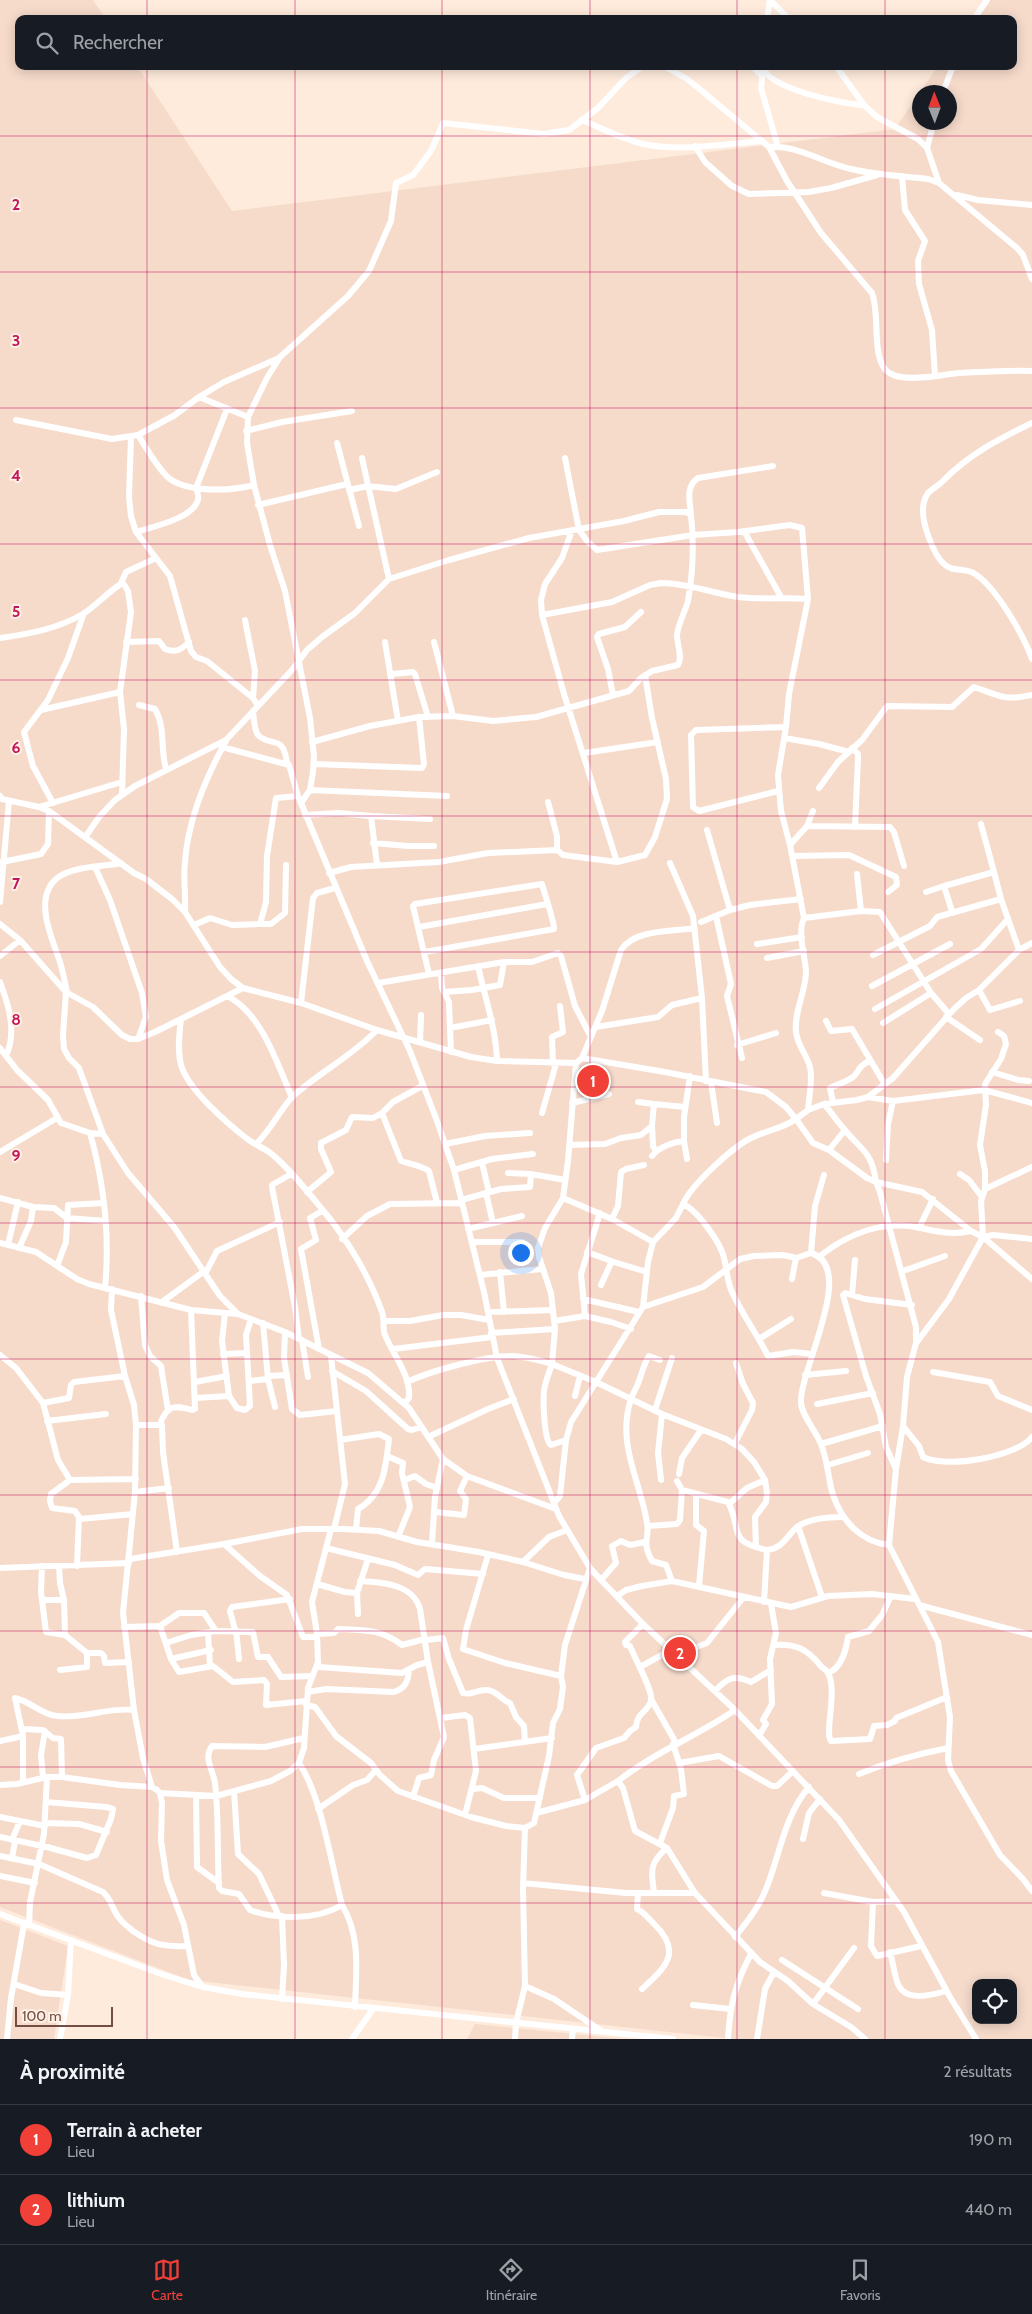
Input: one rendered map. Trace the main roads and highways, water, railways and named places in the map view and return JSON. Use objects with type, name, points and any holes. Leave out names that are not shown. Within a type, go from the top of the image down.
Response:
[{"type":"place","name":"Terrain à acheter","points":[[593,1081]]},
{"type":"place","name":"lithium","points":[[680,1653]]}]
